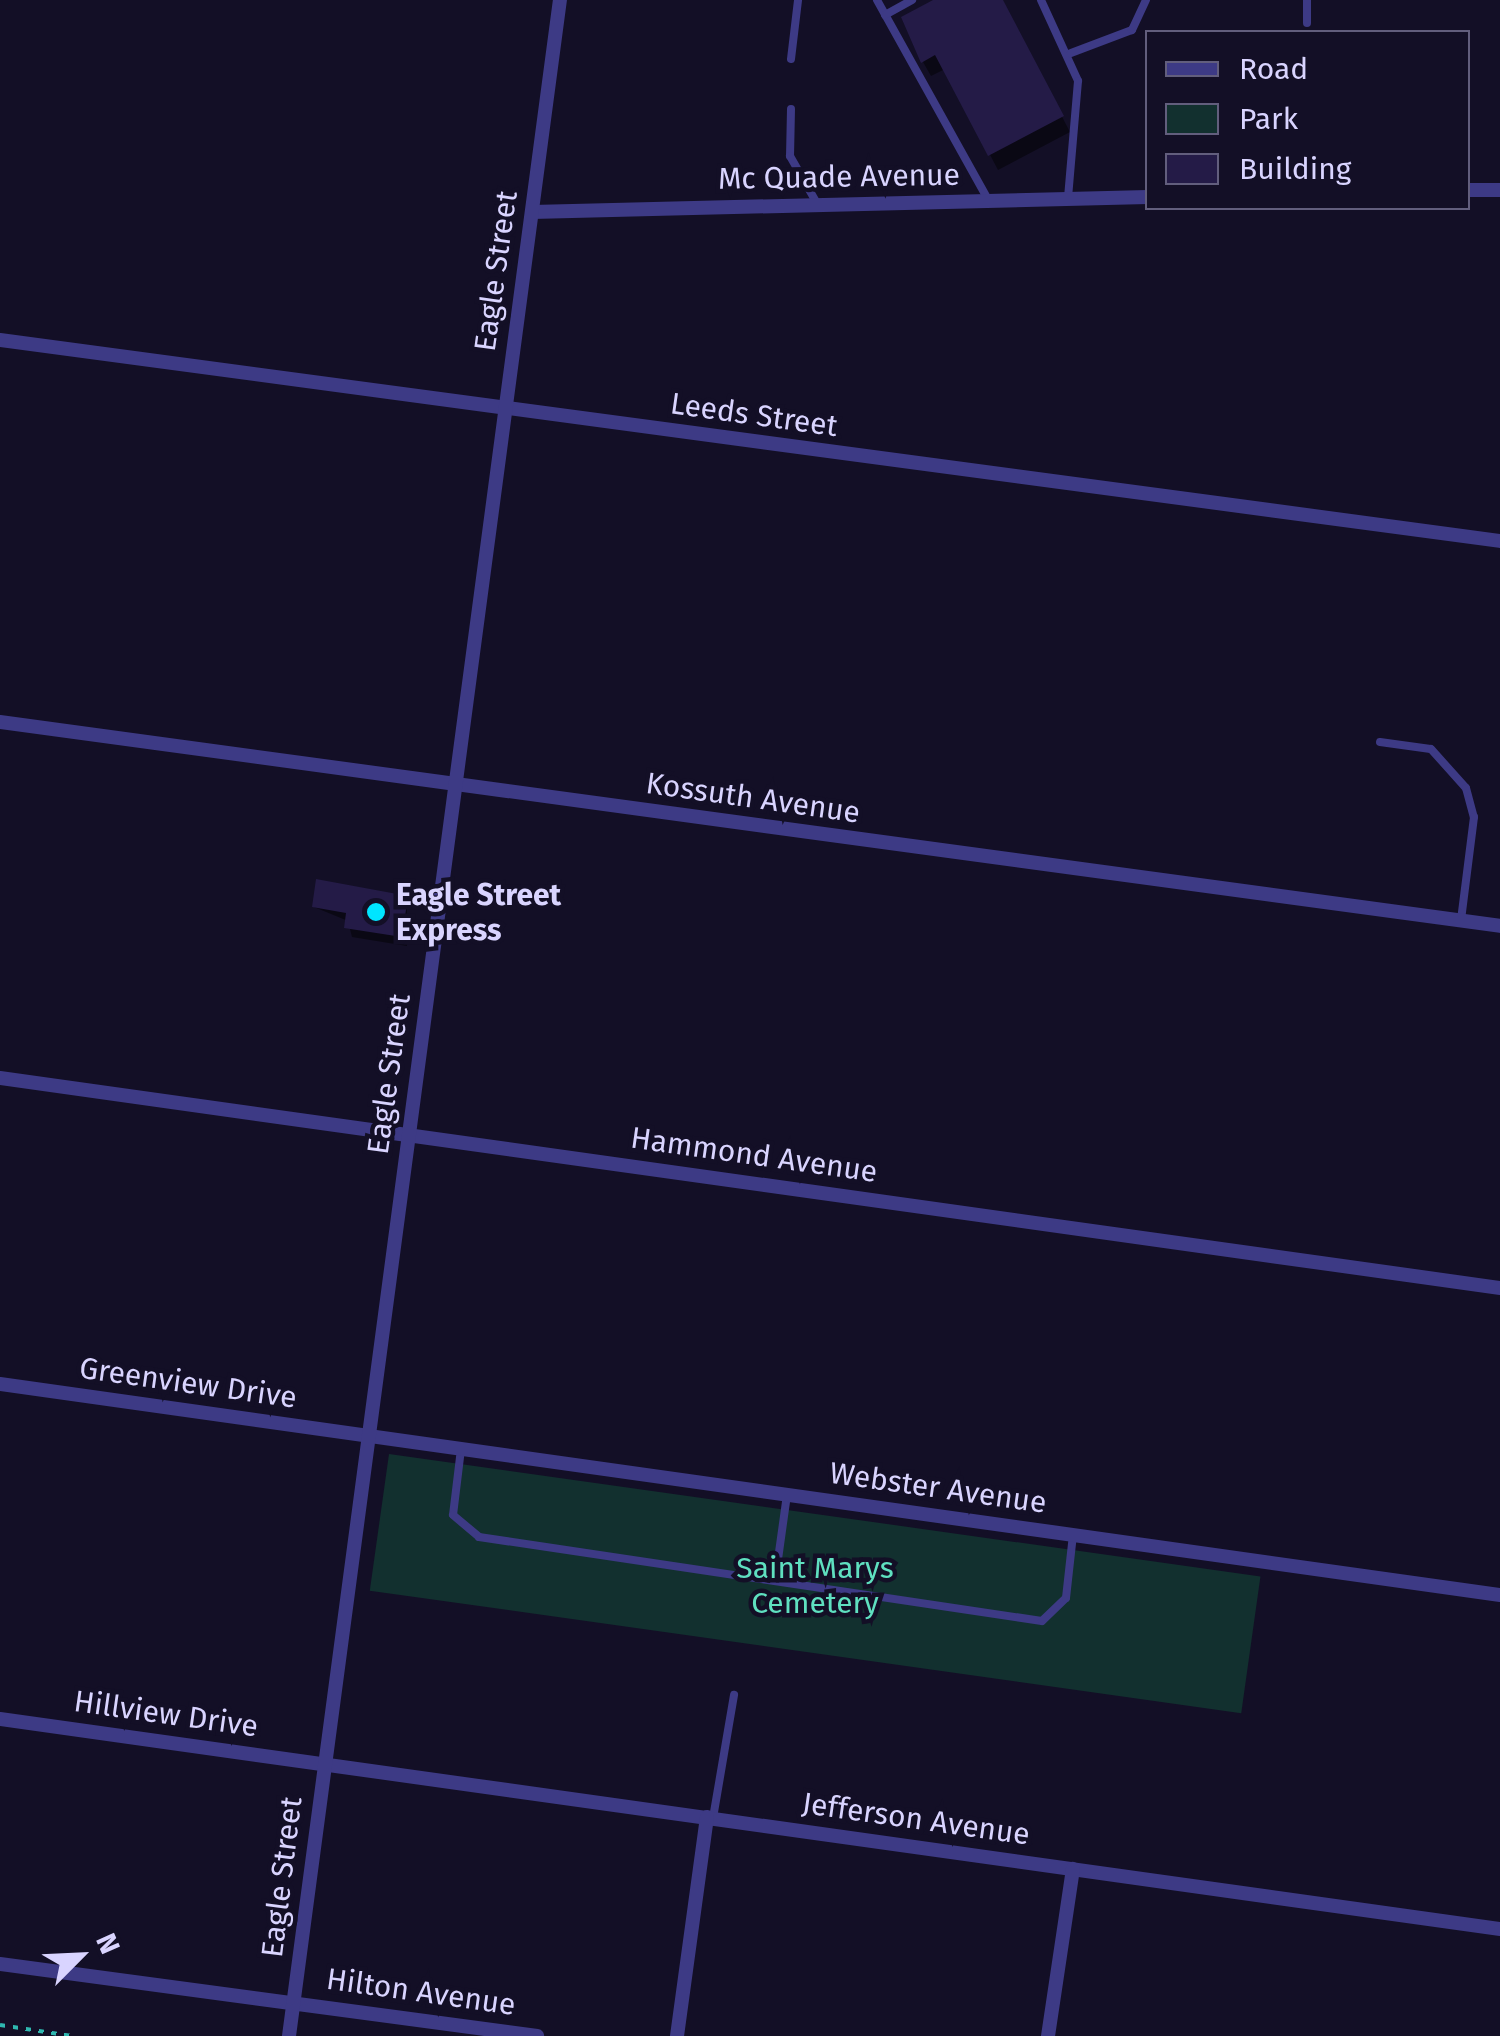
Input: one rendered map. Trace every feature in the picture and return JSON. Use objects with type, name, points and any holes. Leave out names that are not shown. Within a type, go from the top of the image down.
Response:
[{"type":"street","name":"Eagle Street","points":[[289,2036],[560,0]]},
{"type":"street","points":[[1470,190],[1500,190]]},
{"type":"street","name":"Mc Quade Avenue","points":[[532,212],[1145,196]]},
{"type":"street","name":"Leeds Street","points":[[0,340],[1500,541]]},
{"type":"street","name":"Kossuth Avenue","points":[[0,722],[1500,926]]},
{"type":"street","name":"Hammond Avenue","points":[[0,1078],[1500,1288]]},
{"type":"street","name":"Greenview Drive","points":[[0,1384],[368,1436]]},
{"type":"street","name":"Webster Avenue","points":[[368,1436],[1500,1595]]},
{"type":"street","name":"Hillview Drive","points":[[0,1720],[324,1764]]},
{"type":"street","name":"Jefferson Avenue","points":[[324,1764],[1500,1929]]},
{"type":"street","points":[[677,2036],[710,1818]]},
{"type":"street","points":[[1048,2036],[1072,1869]]},
{"type":"street","name":"Hilton Avenue","points":[[0,1964],[537,2036]]},
{"type":"lane","points":[[791,59],[798,0]]},
{"type":"lane","points":[[876,0],[988,200]]},
{"type":"lane","points":[[885,15],[912,0]]},
{"type":"lane","points":[[1041,0],[1071,54],[1078,112],[1068,198]]},
{"type":"lane","points":[[1071,54],[1132,30],[1146,0]]},
{"type":"lane","points":[[1307,0],[1307,23]]},
{"type":"lane","points":[[791,108],[790,156],[818,205]]},
{"type":"lane","points":[[1380,742],[1430,750],[1466,788],[1474,817],[1461,920]]},
{"type":"lane","points":[[461,1449],[453,1515],[466,1532],[1042,1621],[1066,1598],[1073,1534]]},
{"type":"lane","points":[[775,1581],[787,1494]]},
{"type":"lane","points":[[710,1818],[734,1696]]},
{"type":"path","points":[[0,2026],[72,2036]]},
{"type":"green space","name":"Saint Marys Cemetery","points":[[389,1454],[1260,1576],[1241,1713],[370,1591]]},
{"type":"building","points":[[933,0],[1003,0],[1064,116],[988,156],[935,55],[921,63],[901,17]]},
{"type":"building","name":"Eagle Street Express","points":[[316,879],[408,896],[402,937],[344,928],[346,913],[312,907]]},
{"type":"place","name":"Eagle Street Express","points":[[376,912]]}]
